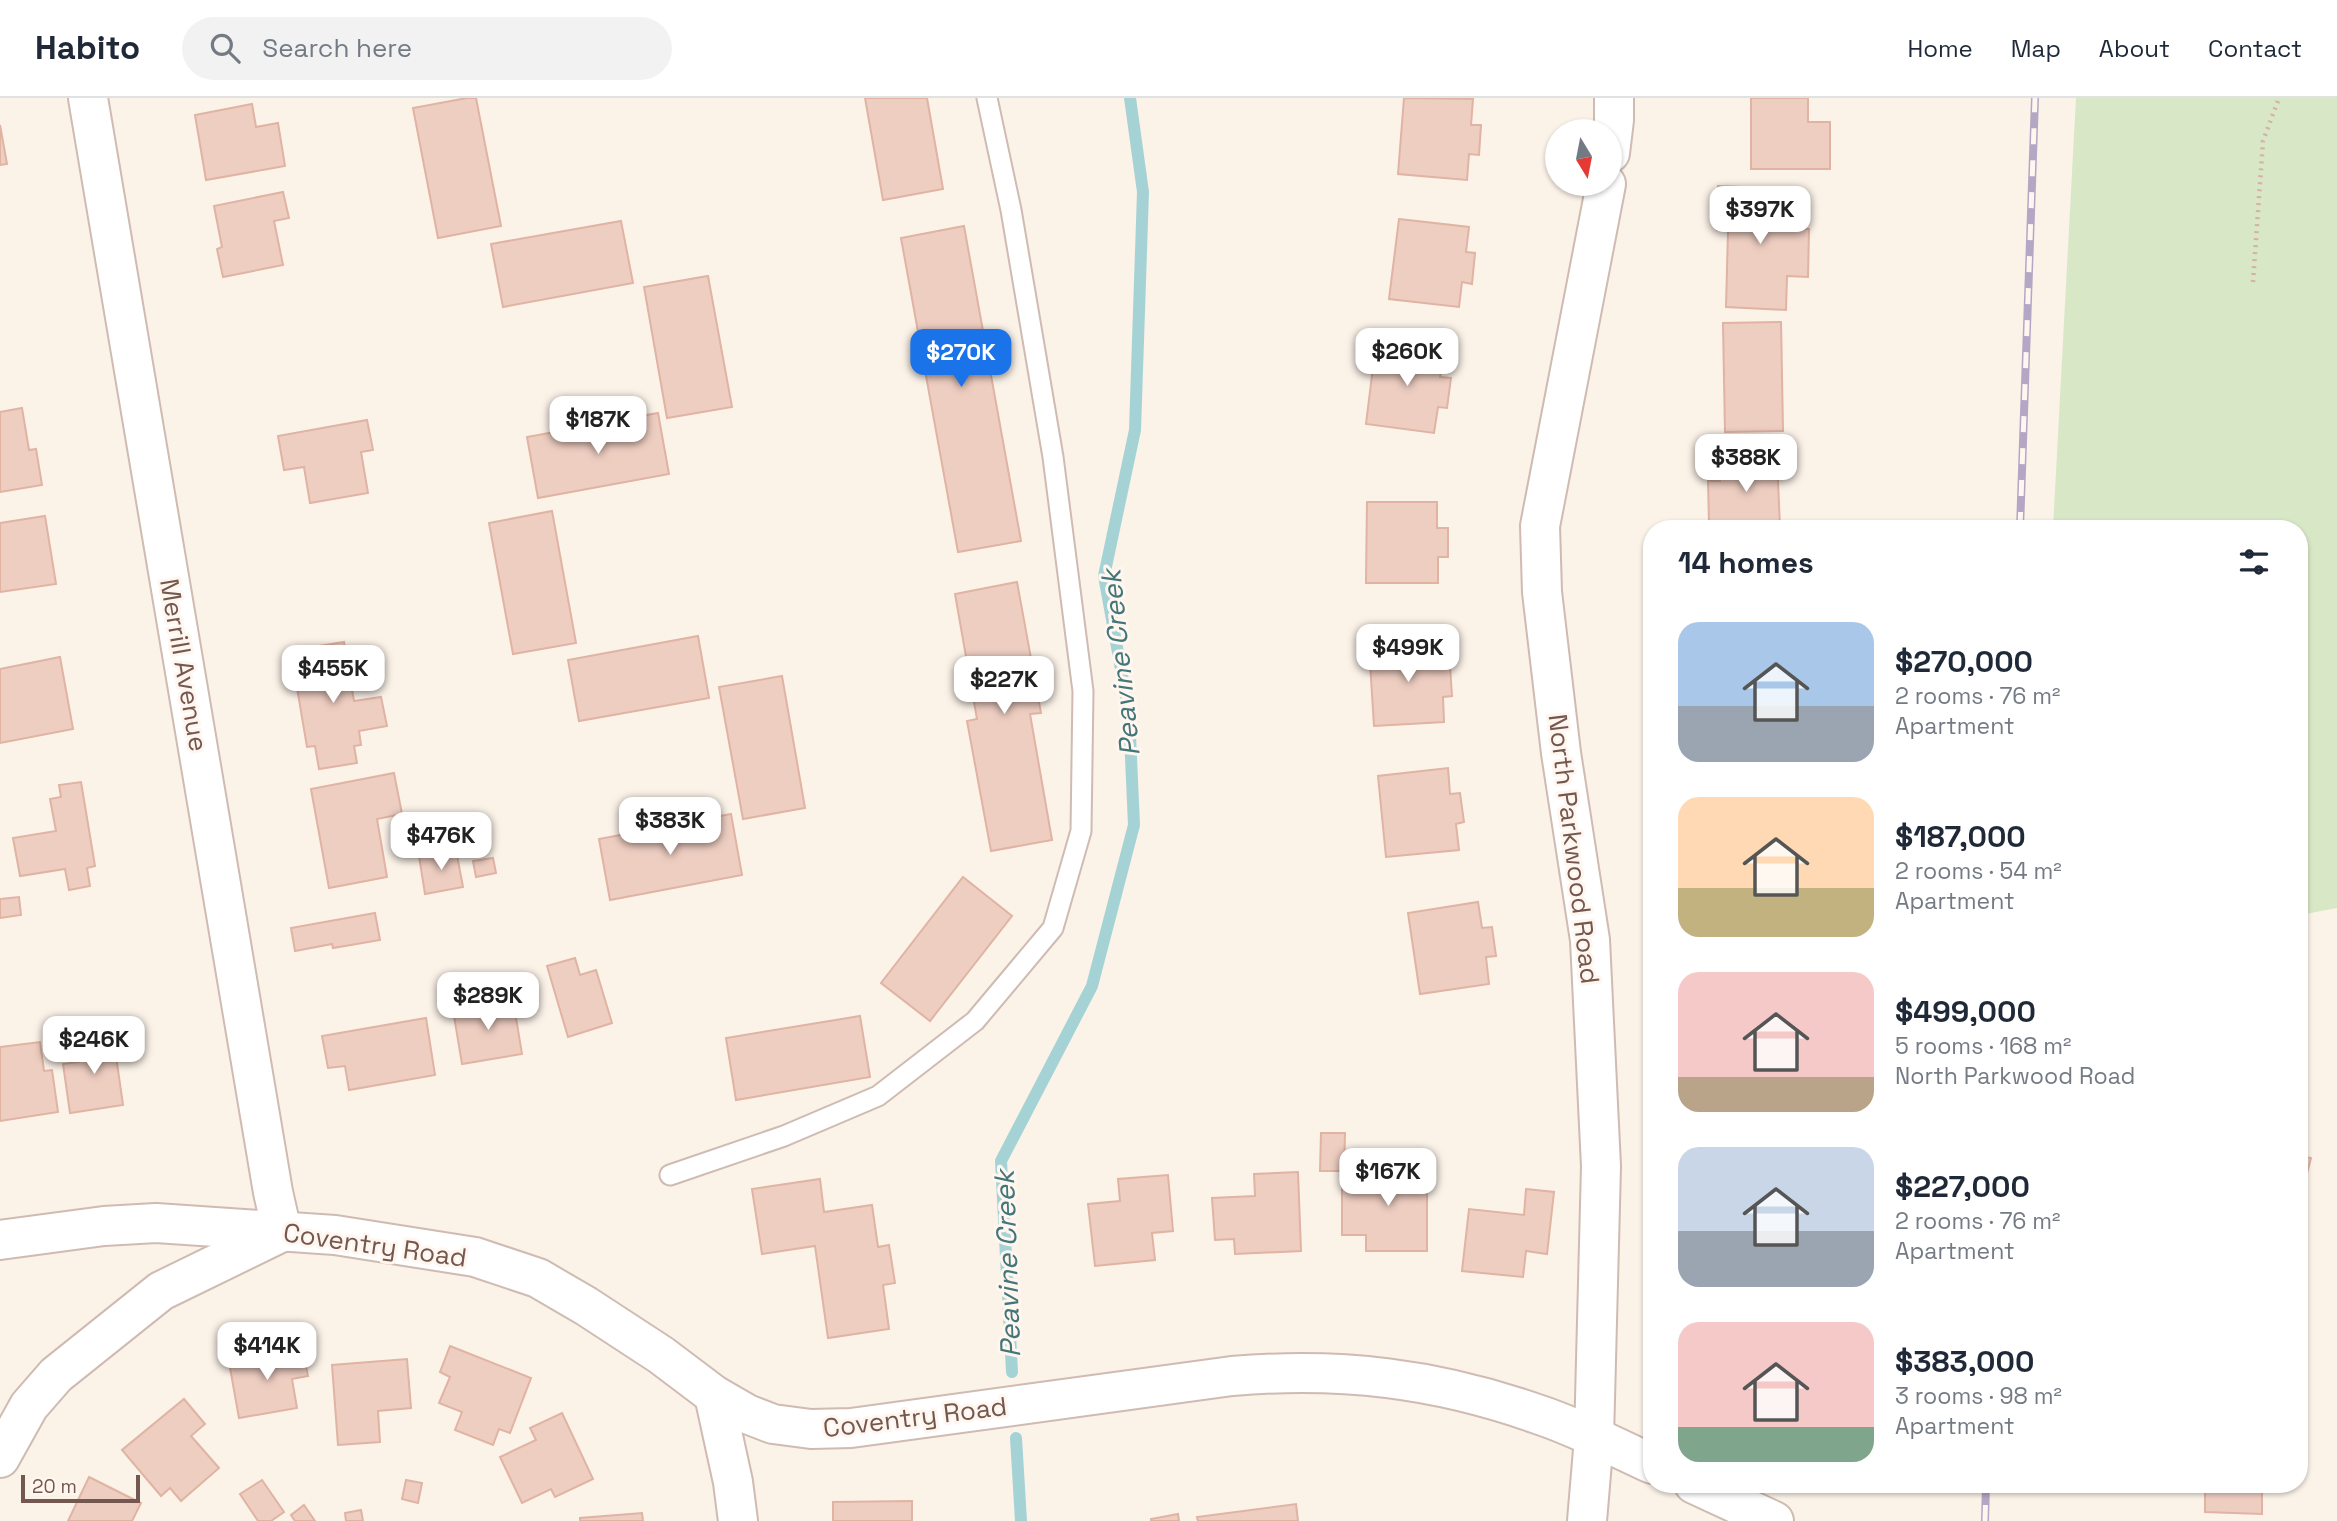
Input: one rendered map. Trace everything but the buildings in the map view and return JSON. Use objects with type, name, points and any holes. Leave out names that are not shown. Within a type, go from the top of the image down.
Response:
[{"type":"street","name":"Merrill Avenue","points":[[88,98],[273,1192],[282,1232]]},
{"type":"street","points":[[1614,98],[1614,119]]},
{"type":"street","name":"North Parkwood Road","points":[[1587,1521],[1594,1438],[1601,1166],[1590,940],[1561,752],[1542,592],[1540,526],[1604,196]]},
{"type":"street","name":"Coventry Road","points":[[0,1240],[104,1226],[156,1223],[335,1235],[475,1257],[538,1278],[586,1306],[661,1355],[714,1395],[747,1414],[774,1424],[811,1429],[851,1428],[1232,1376],[1326,1372],[1432,1384],[1542,1415],[1643,1460]]},
{"type":"street","points":[[0,1458],[29,1406],[56,1375],[161,1291],[282,1232]]},
{"type":"street","points":[[714,1395],[733,1482],[738,1521]]},
{"type":"street","points":[[1713,1493],[1774,1521]]},
{"type":"lane","points":[[670,1175],[784,1136],[878,1096],[975,1021],[1053,928],[1081,831],[1083,691],[1053,457],[1011,210],[988,98]]},
{"type":"path","points":[[2253,282],[2263,141],[2279,98]]},
{"type":"green space","points":[[2076,98],[2337,98],[2337,908],[2308,913],[2308,520],[2053,520]]},
{"type":"waterway","name":"Peavine Creek","points":[[1012,1372],[1001,1161],[1092,986],[1134,825],[1129,713],[1104,576],[1135,430],[1143,192],[1130,98]]},
{"type":"waterway","name":"Peavine Creek","points":[[1016,1438],[1021,1521]]},
{"type":"railway","points":[[2020,520],[2035,98]]},
{"type":"railway","points":[[1985,1521],[1986,1493]]}]
